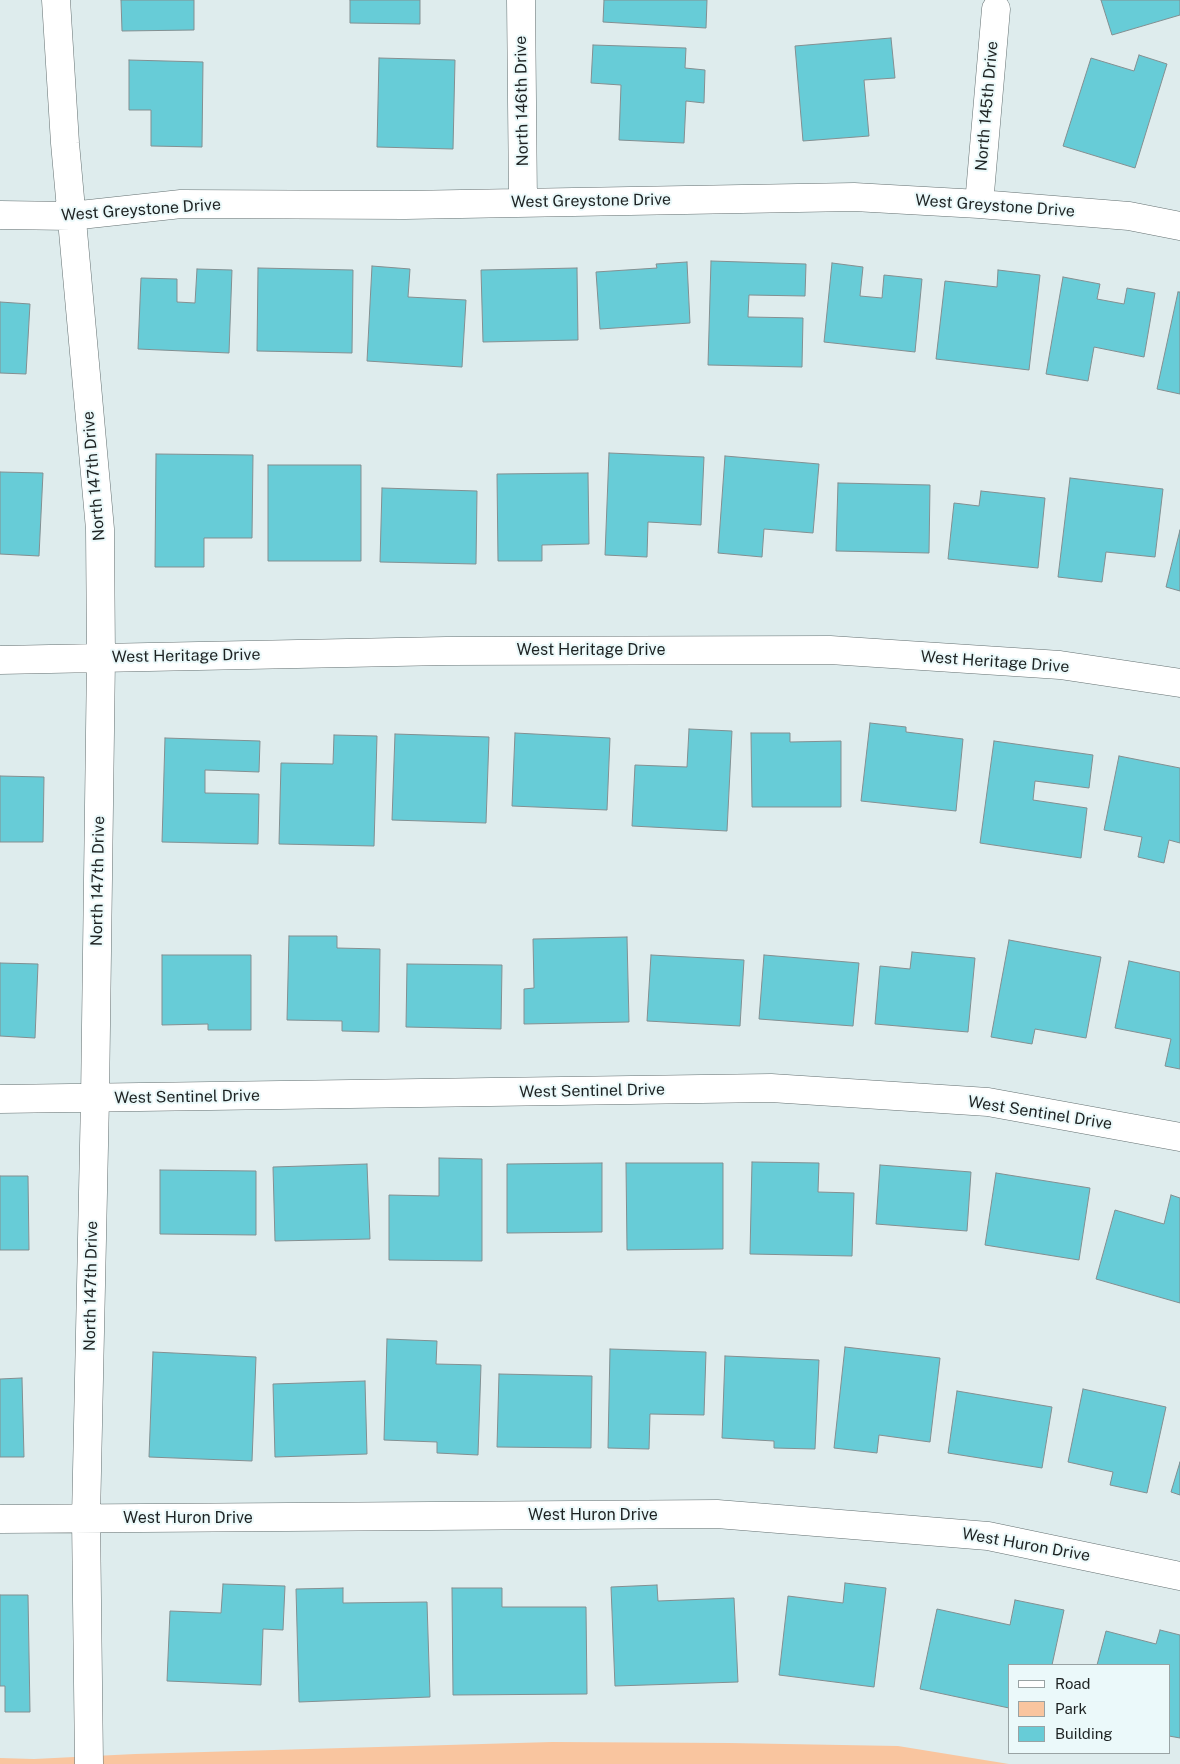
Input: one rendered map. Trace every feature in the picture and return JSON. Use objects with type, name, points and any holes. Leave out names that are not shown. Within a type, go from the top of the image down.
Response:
[{"type":"street","name":"North 147th Drive","points":[[56,0],[71,216],[100,529],[101,658],[95,1099],[86,1518],[89,1764]]},
{"type":"street","name":"North 146th Drive","points":[[521,0],[523,202]]},
{"type":"street","name":"North 145th Drive","points":[[979,204],[996,9]]},
{"type":"street","name":"West Greystone Drive","points":[[0,215],[71,216],[182,204],[405,205],[854,197],[979,204],[1129,216],[1180,226]]},
{"type":"street","name":"West Heritage Drive","points":[[0,660],[446,651],[830,650],[1060,665],[1180,683]]},
{"type":"street","name":"West Sentinel Drive","points":[[0,1099],[771,1088],[988,1102],[1180,1137]]},
{"type":"street","name":"West Huron Drive","points":[[0,1520],[717,1514],[988,1536],[1180,1576]]},
{"type":"green space","points":[[552,1742],[898,1746],[1009,1764],[0,1764],[0,1758],[34,1759],[135,1754]]},
{"type":"building","points":[[121,0],[194,0],[194,30],[122,31]]},
{"type":"building","points":[[350,0],[420,0],[420,24],[350,23]]},
{"type":"building","points":[[604,0],[707,0],[706,28],[603,22]]},
{"type":"building","points":[[1101,0],[1180,0],[1180,15],[1112,35]]},
{"type":"building","points":[[891,38],[895,78],[864,80],[869,136],[803,141],[795,46]]},
{"type":"building","points":[[593,45],[686,48],[685,68],[705,70],[704,103],[686,101],[684,143],[619,140],[621,85],[591,83]]},
{"type":"building","points":[[1139,55],[1167,64],[1135,168],[1063,146],[1091,58],[1134,71]]},
{"type":"building","points":[[379,58],[455,60],[453,149],[377,147]]},
{"type":"building","points":[[129,60],[203,62],[202,147],[151,146],[151,110],[129,110]]},
{"type":"building","points":[[711,261],[806,264],[805,296],[749,295],[748,317],[803,318],[802,367],[708,365]]},
{"type":"building","points":[[687,262],[690,323],[600,329],[596,272],[657,268],[656,264]]},
{"type":"building","points":[[832,263],[863,267],[860,296],[882,298],[884,275],[922,279],[915,352],[824,342]]},
{"type":"building","points":[[372,266],[410,269],[408,297],[466,300],[462,367],[367,361]]},
{"type":"building","points":[[258,268],[353,270],[352,353],[257,351]]},
{"type":"building","points":[[577,268],[578,340],[483,342],[481,270]]},
{"type":"building","points":[[197,269],[232,270],[229,353],[138,349],[141,278],[177,279],[177,302],[195,303]]},
{"type":"building","points":[[998,270],[1040,275],[1029,370],[936,359],[945,281],[997,287]]},
{"type":"building","points":[[1063,277],[1100,284],[1097,299],[1124,304],[1127,288],[1155,293],[1144,357],[1094,347],[1088,381],[1046,374]]},
{"type":"building","points":[[1178,292],[1180,292],[1180,394],[1157,389]]},
{"type":"building","points":[[0,302],[30,304],[26,374],[0,373]]},
{"type":"building","points":[[609,453],[704,457],[701,525],[648,522],[647,557],[605,555]]},
{"type":"building","points":[[156,454],[253,455],[252,538],[204,538],[204,567],[155,567]]},
{"type":"building","points":[[725,456],[819,464],[813,533],[764,529],[762,557],[718,553]]},
{"type":"building","points":[[268,465],[361,465],[361,561],[268,561]]},
{"type":"building","points":[[0,472],[43,473],[39,556],[0,554]]},
{"type":"building","points":[[588,473],[589,544],[542,545],[542,561],[498,561],[497,474]]},
{"type":"building","points":[[1070,478],[1163,489],[1155,557],[1106,552],[1102,582],[1058,577]]},
{"type":"building","points":[[838,483],[930,485],[929,553],[836,551]]},
{"type":"building","points":[[382,488],[477,491],[476,564],[380,562]]},
{"type":"building","points":[[981,491],[1045,498],[1038,568],[948,559],[954,503],[979,506]]},
{"type":"building","points":[[1180,530],[1180,591],[1166,587]]},
{"type":"building","points":[[870,723],[906,727],[906,732],[963,739],[956,811],[861,801]]},
{"type":"building","points":[[689,729],[732,731],[727,831],[632,826],[635,765],[687,767]]},
{"type":"building","points":[[515,733],[610,738],[607,810],[512,806]]},
{"type":"building","points":[[751,733],[790,733],[790,742],[841,741],[841,807],[752,807]]},
{"type":"building","points":[[395,734],[489,737],[486,823],[392,820]]},
{"type":"building","points":[[334,735],[377,736],[374,846],[279,844],[281,763],[333,764]]},
{"type":"building","points":[[165,738],[260,741],[259,772],[205,770],[205,793],[259,794],[258,844],[162,842]]},
{"type":"building","points":[[994,741],[1093,755],[1089,788],[1035,781],[1033,800],[1087,808],[1081,858],[980,843]]},
{"type":"building","points":[[1119,756],[1180,768],[1180,843],[1169,840],[1164,863],[1138,857],[1142,837],[1104,830]]},
{"type":"building","points":[[0,776],[44,777],[43,842],[0,842]]},
{"type":"building","points":[[289,936],[337,936],[337,948],[380,949],[379,1032],[342,1031],[342,1021],[287,1020]]},
{"type":"building","points":[[627,937],[629,1022],[524,1024],[524,989],[534,988],[533,939]]},
{"type":"building","points":[[1009,940],[1101,957],[1086,1038],[1035,1029],[1032,1044],[991,1037]]},
{"type":"building","points":[[912,952],[975,958],[968,1032],[875,1024],[880,966],[910,969]]},
{"type":"building","points":[[162,955],[251,955],[251,1030],[208,1030],[208,1024],[162,1025]]},
{"type":"building","points":[[651,955],[744,960],[740,1026],[647,1021]]},
{"type":"building","points":[[764,955],[859,963],[853,1026],[759,1019]]},
{"type":"building","points":[[1129,961],[1180,972],[1180,1069],[1165,1066],[1171,1039],[1115,1028]]},
{"type":"building","points":[[0,963],[38,964],[35,1038],[0,1036]]},
{"type":"building","points":[[407,964],[502,965],[501,1029],[406,1027]]},
{"type":"building","points":[[439,1158],[482,1159],[482,1261],[389,1260],[389,1195],[439,1196]]},
{"type":"building","points":[[752,1162],[819,1163],[818,1192],[854,1193],[852,1256],[750,1254]]},
{"type":"building","points":[[602,1163],[602,1232],[507,1233],[507,1164]]},
{"type":"building","points":[[626,1163],[723,1163],[723,1249],[627,1250]]},
{"type":"building","points":[[367,1164],[370,1239],[275,1241],[273,1167]]},
{"type":"building","points":[[880,1165],[971,1172],[967,1231],[876,1224]]},
{"type":"building","points":[[160,1170],[256,1171],[256,1235],[160,1234]]},
{"type":"building","points":[[996,1173],[1090,1188],[1079,1260],[985,1245]]},
{"type":"building","points":[[0,1176],[28,1176],[29,1250],[0,1250]]},
{"type":"building","points":[[1171,1195],[1180,1198],[1180,1303],[1096,1279],[1115,1210],[1164,1224]]},
{"type":"building","points":[[387,1339],[437,1341],[436,1364],[481,1365],[478,1455],[437,1453],[437,1442],[384,1440]]},
{"type":"building","points":[[845,1347],[940,1358],[930,1442],[879,1435],[877,1453],[834,1448]]},
{"type":"building","points":[[610,1349],[706,1352],[704,1415],[650,1414],[649,1449],[608,1448]]},
{"type":"building","points":[[153,1352],[256,1357],[252,1461],[149,1457]]},
{"type":"building","points":[[725,1356],[819,1360],[815,1449],[774,1448],[774,1441],[722,1438]]},
{"type":"building","points":[[499,1374],[592,1376],[591,1448],[497,1447]]},
{"type":"building","points":[[22,1378],[24,1457],[0,1457],[0,1379]]},
{"type":"building","points":[[365,1381],[367,1454],[275,1457],[273,1384]]},
{"type":"building","points":[[1083,1389],[1166,1407],[1147,1493],[1110,1485],[1113,1472],[1068,1462]]},
{"type":"building","points":[[957,1391],[1052,1407],[1042,1468],[948,1453]]},
{"type":"building","points":[[1180,1462],[1180,1495],[1171,1492]]},
{"type":"building","points":[[845,1583],[886,1588],[874,1687],[779,1675],[788,1596],[843,1603]]},
{"type":"building","points":[[223,1584],[285,1586],[283,1630],[263,1629],[261,1685],[167,1681],[170,1611],[221,1613]]},
{"type":"building","points":[[657,1585],[658,1601],[734,1598],[738,1682],[615,1686],[611,1587]]},
{"type":"building","points":[[343,1588],[343,1603],[427,1602],[430,1697],[299,1702],[296,1589]]},
{"type":"building","points":[[452,1588],[502,1588],[502,1607],[586,1607],[587,1694],[453,1695]]},
{"type":"building","points":[[0,1595],[28,1595],[30,1712],[5,1712],[5,1686],[0,1686]]},
{"type":"building","points":[[1015,1600],[1064,1610],[1052,1664],[1008,1664],[1008,1708],[920,1689],[937,1609],[1010,1625]]},
{"type":"building","points":[[1160,1630],[1180,1635],[1180,1738],[1170,1736],[1170,1664],[1097,1664],[1106,1631],[1156,1644]]}]
